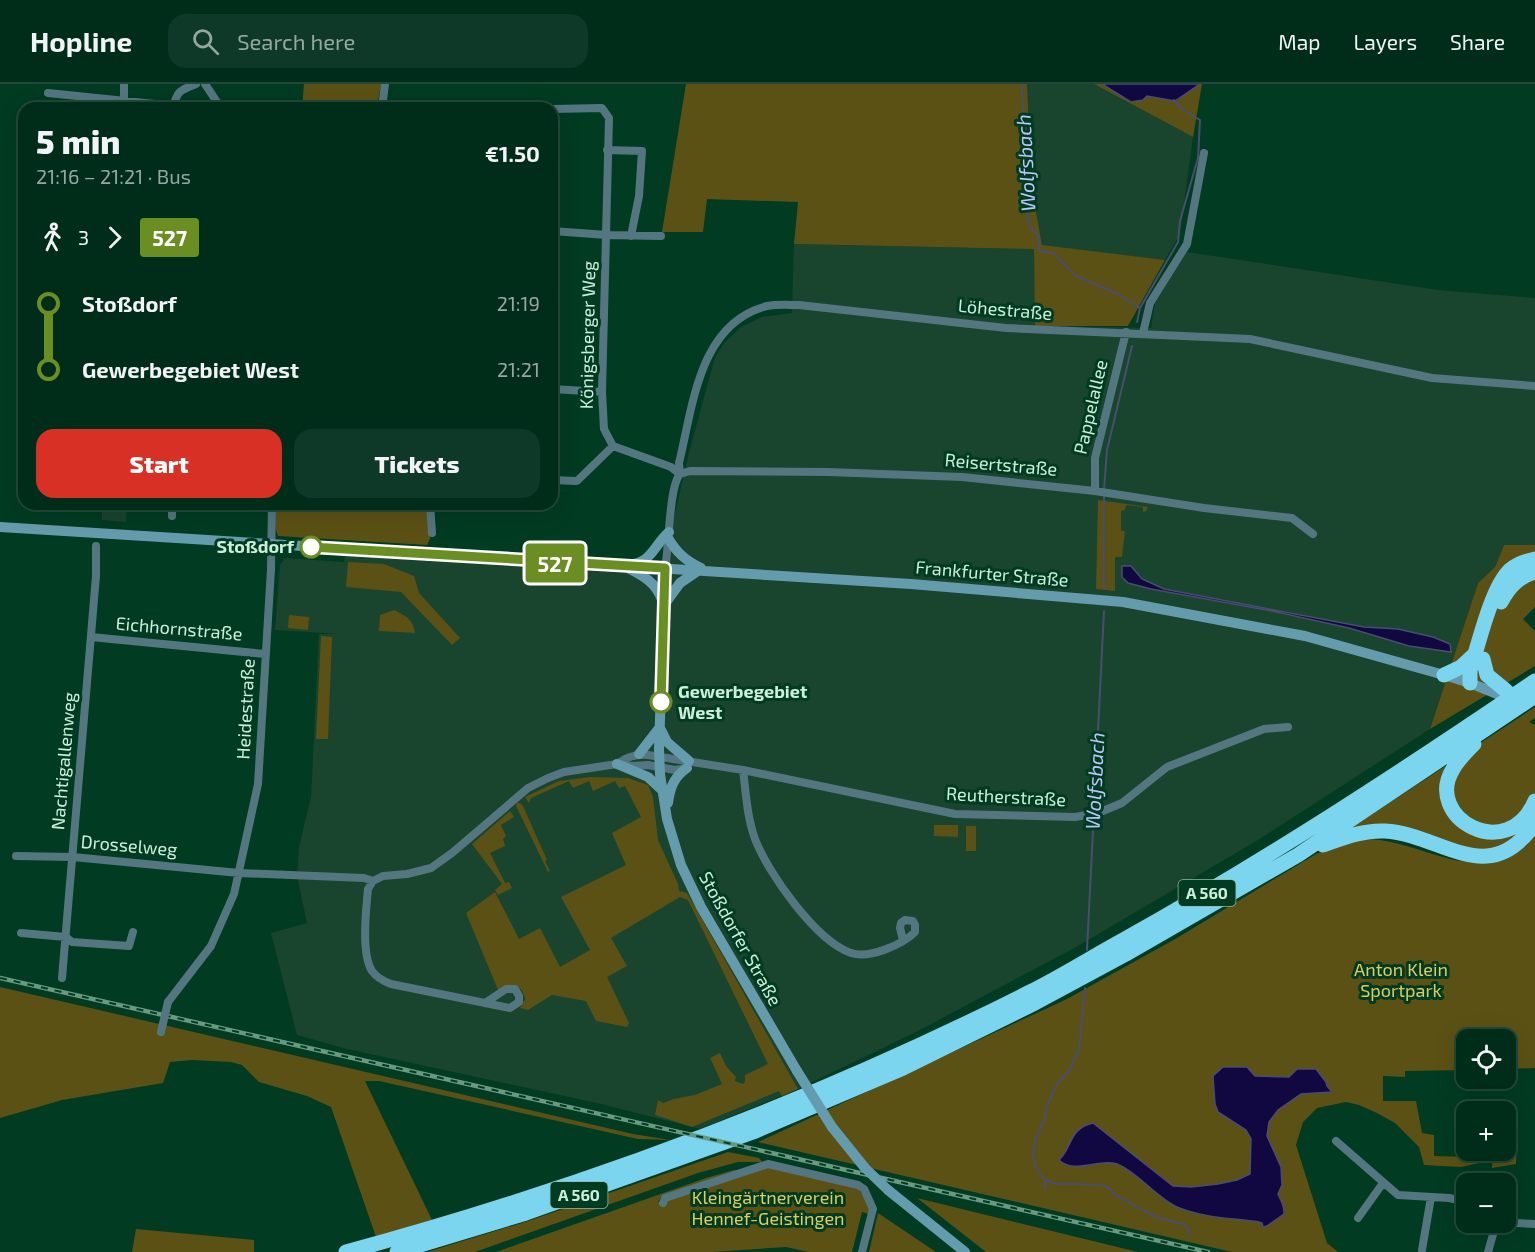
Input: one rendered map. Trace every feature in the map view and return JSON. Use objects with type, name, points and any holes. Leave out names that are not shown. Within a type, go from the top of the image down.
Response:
[{"type":"highway","points":[[1535,559],[1521,563],[1502,579],[1479,656],[1487,675],[1520,703],[1471,747],[1453,769],[1448,785],[1450,802],[1461,820],[1470,827],[1489,833],[1498,833],[1516,825],[1525,818],[1535,801]]},
{"type":"highway","points":[[1470,683],[1470,670],[1479,656],[1508,588],[1518,579],[1535,572]]},
{"type":"highway","points":[[1444,675],[1479,656]]},
{"type":"highway","name":"A 560","points":[[397,1252],[526,1213],[753,1132],[903,1068],[1045,998],[1298,855],[1520,703],[1535,679]]},
{"type":"highway","name":"A 560","points":[[346,1252],[460,1220],[605,1173],[746,1120],[887,1060],[1032,991],[1196,899],[1520,703]]},
{"type":"highway","points":[[1298,855],[1349,836],[1385,831],[1400,833],[1462,854],[1485,856],[1506,851],[1519,843],[1535,824]]},
{"type":"main road","points":[[0,527],[271,544]]},
{"type":"main road","points":[[623,565],[640,563],[649,558],[659,541],[669,535],[676,551],[703,570],[680,583],[664,606]]},
{"type":"main road","name":"Frankfurter Straße","points":[[271,544],[911,584],[1123,602],[1305,636],[1470,683],[1520,703]]},
{"type":"main road","points":[[623,565],[649,579],[659,592],[664,606]]},
{"type":"main road","name":"Stoßdorfer Straße","points":[[665,568],[660,762],[667,819],[681,865],[696,896],[832,1127],[865,1168],[888,1190],[965,1252]]},
{"type":"main road","points":[[639,754],[660,727],[667,742],[688,764],[669,790],[667,819]]},
{"type":"main road","points":[[617,764],[648,777],[662,790]]},
{"type":"street","points":[[124,84],[124,101]]},
{"type":"street","points":[[174,102],[181,89],[196,84]]},
{"type":"street","points":[[205,84],[217,102]]},
{"type":"street","points":[[383,102],[385,84]]},
{"type":"street","points":[[48,93],[132,102]]},
{"type":"street","name":"Königsberger Weg","points":[[558,109],[602,108],[609,118],[602,392],[604,429],[613,446]]},
{"type":"street","points":[[608,150],[642,151],[639,196],[632,236]]},
{"type":"street","points":[[1143,333],[1150,303],[1187,244],[1204,153]]},
{"type":"street","points":[[558,231],[661,236]]},
{"type":"street","name":"Löhestraße","points":[[665,568],[676,480],[680,474],[679,463],[702,368],[713,346],[727,328],[747,313],[768,305],[799,304],[1006,328],[1257,340],[1432,378],[1535,386]]},
{"type":"street","name":"Pappelallee","points":[[1101,492],[1095,458],[1126,332]]},
{"type":"street","points":[[558,389],[602,392]]},
{"type":"street","points":[[558,480],[577,481],[613,446],[671,467],[680,474]]},
{"type":"street","name":"Reisertstraße","points":[[680,474],[690,471],[791,472],[962,477],[1101,492],[1204,508],[1292,518],[1312,534]]},
{"type":"street","points":[[172,510],[172,516]]},
{"type":"street","name":"Heidestraße","points":[[161,1032],[168,1002],[211,946],[234,894],[258,784],[271,569],[272,510]]},
{"type":"street","points":[[430,510],[432,533]]},
{"type":"street","name":"Nachtigallenweg","points":[[62,978],[96,576],[96,546]]},
{"type":"street","name":"Eichhornstraße","points":[[91,637],[265,654]]},
{"type":"street","name":"Reutherstraße","points":[[639,754],[660,762],[743,770],[955,814],[1075,817],[1098,813],[1122,803],[1167,768],[1263,729],[1287,727]]},
{"type":"street","points":[[617,764],[628,757],[639,754]]},
{"type":"street","points":[[485,1003],[391,984],[378,978],[371,970],[367,949],[368,889],[373,881],[383,876],[407,874],[431,868],[528,788],[548,778],[564,772],[617,764],[632,766],[660,762]]},
{"type":"street","points":[[743,770],[749,817],[755,839],[784,892],[820,932],[832,944],[860,954],[880,952],[903,940]]},
{"type":"street","name":"Drosselweg","points":[[16,856],[73,857],[239,873]]},
{"type":"street","points":[[239,873],[364,878],[373,881]]},
{"type":"street","points":[[21,933],[66,937],[72,942],[129,946],[133,932]]},
{"type":"street","points":[[1336,1141],[1398,1195],[1456,1200]]},
{"type":"street","points":[[663,1203],[665,1198],[768,1164],[858,1185],[864,1189],[873,1209],[862,1252]]},
{"type":"street","points":[[1358,1218],[1383,1183]]},
{"type":"street","points":[[1422,1250],[1431,1197]]},
{"type":"street","points":[[1516,1224],[1535,1224]]},
{"type":"street","points":[[1488,1252],[1493,1233]]},
{"type":"shaded area","points":[[1027,84],[1094,84],[1193,137],[1180,234],[1165,260],[1042,246],[1032,189]]},
{"type":"shaded area","points":[[1102,84],[1200,84],[1175,101],[1147,96],[1143,100],[1131,102]]},
{"type":"shaded area","points":[[794,244],[1034,249],[1036,326],[1151,328],[1155,303],[1187,252],[1438,290],[1535,298],[1535,545],[1504,545],[1495,567],[1478,583],[1430,729],[1258,840],[1078,946],[916,1032],[796,1090],[700,1129],[601,1104],[347,1049],[297,1035],[271,933],[307,923],[297,876],[299,847],[311,797],[319,634],[340,634],[275,630],[280,565],[285,558],[344,562],[345,554],[661,575],[688,456],[715,357],[724,343],[741,327],[762,317],[792,313]]},
{"type":"shaded area","points":[[102,510],[127,510],[126,522],[102,520]]},
{"type":"shaded area","points":[[1122,566],[1131,566],[1142,579],[1164,589],[1364,627],[1398,629],[1433,637],[1450,644],[1451,652],[1409,646],[1349,628],[1128,583],[1122,577]]},
{"type":"shaded area","points":[[1223,1067],[1247,1067],[1255,1076],[1289,1077],[1297,1069],[1316,1069],[1332,1092],[1301,1094],[1278,1110],[1269,1122],[1267,1136],[1281,1167],[1282,1185],[1278,1194],[1284,1214],[1267,1226],[1263,1227],[1259,1222],[1207,1216],[1177,1207],[1132,1172],[1117,1164],[1072,1166],[1059,1160],[1079,1129],[1093,1123],[1173,1186],[1218,1184],[1237,1180],[1250,1174],[1251,1139],[1246,1130],[1218,1112],[1215,1104],[1213,1076]]},
{"type":"green space","points":[[304,84],[381,84],[378,102],[302,102]]},
{"type":"green space","points":[[686,84],[1027,84],[1032,189],[1042,245],[1165,260],[1128,326],[1035,326],[1034,249],[794,244],[798,202],[707,199],[703,232],[662,232]]},
{"type":"green space","points":[[1094,84],[1202,84],[1193,137]]},
{"type":"green space","points":[[1098,500],[1148,507],[1143,512],[1143,507],[1126,505],[1125,510],[1121,511],[1121,531],[1125,531],[1122,557],[1115,557],[1115,591],[1096,589]]},
{"type":"green space","points":[[275,510],[428,510],[430,539],[427,545],[278,536]]},
{"type":"green space","points":[[1504,545],[1535,545],[1535,607],[1523,619],[1535,631],[1535,666],[1430,729],[1478,583],[1495,567]]},
{"type":"green space","points":[[348,562],[384,564],[414,576],[419,593],[460,638],[452,645],[401,592],[346,587]]},
{"type":"green space","points":[[394,610],[408,618],[413,624],[415,633],[379,631],[380,615]]},
{"type":"green space","points":[[289,615],[309,617],[308,630],[288,628]]},
{"type":"green space","points":[[321,636],[332,637],[328,739],[316,739]]},
{"type":"green space","points":[[1535,707],[1535,718],[1529,722],[1535,725],[1535,793],[1531,802],[1535,808],[1534,818],[1514,841],[1485,851],[1347,831]]},
{"type":"green space","points":[[590,777],[628,778],[648,785],[653,797],[658,840],[679,891],[687,893],[798,1089],[782,1096],[779,1091],[692,1127],[655,1115],[658,1100],[663,1103],[695,1095],[722,1084],[710,1058],[720,1053],[726,1066],[736,1077],[735,1081],[743,1084],[745,1075],[768,1064],[688,900],[680,897],[611,938],[627,966],[607,977],[629,1023],[627,1027],[596,1021],[586,1001],[552,995],[528,1010],[520,1008],[525,999],[518,987],[511,985],[498,990],[466,913],[495,892],[519,939],[540,928],[560,967],[590,950],[561,897],[626,865],[612,833],[641,817],[625,786],[619,788],[615,781],[593,791],[589,781],[573,788],[569,781],[531,798],[529,803],[525,797],[559,781]]},
{"type":"green space","points":[[517,803],[523,806],[547,860],[545,861],[550,871],[548,872],[516,806]]},
{"type":"green space","points":[[510,811],[514,817],[501,825],[506,836],[503,839],[505,846],[490,853],[505,883],[509,882],[512,888],[498,895],[495,890],[502,884],[472,844]]},
{"type":"green space","points":[[934,825],[958,825],[958,837],[934,836]]},
{"type":"green space","points":[[966,826],[976,826],[976,851],[966,851]]},
{"type":"green space","name":"Anton Klein Sportpark","points":[[1535,834],[1535,1068],[1516,1069],[1516,1029],[1456,1029],[1456,1070],[1405,1071],[1405,1077],[1383,1076],[1383,1101],[1416,1101],[1422,1133],[1434,1135],[1434,1156],[1456,1157],[1456,1161],[1484,1161],[1461,1167],[1424,1165],[1419,1147],[1395,1123],[1359,1105],[1346,1102],[1317,1108],[1303,1122],[1296,1145],[1327,1243],[1338,1252],[1232,1252],[758,1142],[1067,999],[1177,938],[1316,854],[1364,839],[1401,844],[1456,860],[1493,861],[1512,855],[1531,841]]},
{"type":"green space","points":[[0,987],[633,1134],[671,1140],[638,1139],[379,1081],[365,1081],[432,1220],[376,1237],[331,1107],[307,1096],[259,1082],[242,1065],[231,1062],[192,1060],[170,1062],[163,1083],[62,1100],[0,1118]]},
{"type":"green space","points":[[1517,1143],[1516,1164],[1492,1168],[1492,1161],[1516,1161]]},
{"type":"green space","points":[[728,1152],[759,1158],[762,1162],[738,1162],[698,1173],[475,1252],[427,1252],[528,1221]]},
{"type":"green space","name":"Kleingärtnerverein Hennef-Geistingen","points":[[766,1167],[857,1187],[871,1207],[869,1214],[862,1212],[852,1252],[809,1252],[786,1247],[712,1252],[496,1252],[706,1178],[734,1170],[741,1172],[661,1197],[658,1202]]},
{"type":"green space","points":[[917,1198],[1138,1252],[986,1252]]},
{"type":"green space","name":"Kleingärtnerverein Hennef-Geistingen","points":[[878,1213],[936,1252],[869,1252]]},
{"type":"green space","points":[[136,1229],[254,1240],[254,1252],[132,1252]]},
{"type":"waterway","name":"Wolfsbach","points":[[1022,84],[1026,210],[1030,227],[1038,235],[1039,251],[1053,253],[1076,276],[1118,294],[1140,308],[1137,322]]},
{"type":"waterway","points":[[1140,308],[1178,242],[1180,221],[1198,158],[1200,120],[1182,109],[1174,100]]},
{"type":"waterway","name":"Wolfsbach","points":[[1104,489],[1107,450],[1132,346]]},
{"type":"waterway","name":"Wolfsbach","points":[[1104,495],[1104,588]]},
{"type":"waterway","name":"Wolfsbach","points":[[1087,950],[1104,611]]},
{"type":"waterway","name":"Wolfsbach","points":[[1085,988],[1079,1050],[1070,1069],[1055,1087],[1046,1108],[1045,1119],[1035,1140],[1033,1158],[1036,1168],[1045,1180],[1058,1184],[1104,1186],[1144,1211],[1159,1218],[1186,1225],[1190,1235]]},
{"type":"waterway","name":"Wolfsbach","points":[[1045,1180],[1045,1188]]},
{"type":"railway","points":[[0,978],[1208,1252]]},
{"type":"bus line","name":"527","points":[[311,547],[532,562],[665,568],[661,702]]},
{"type":"place","name":"Stoßdorf","points":[[311,547]]},
{"type":"place","name":"Gewerbegebiet West","points":[[661,702]]}]
